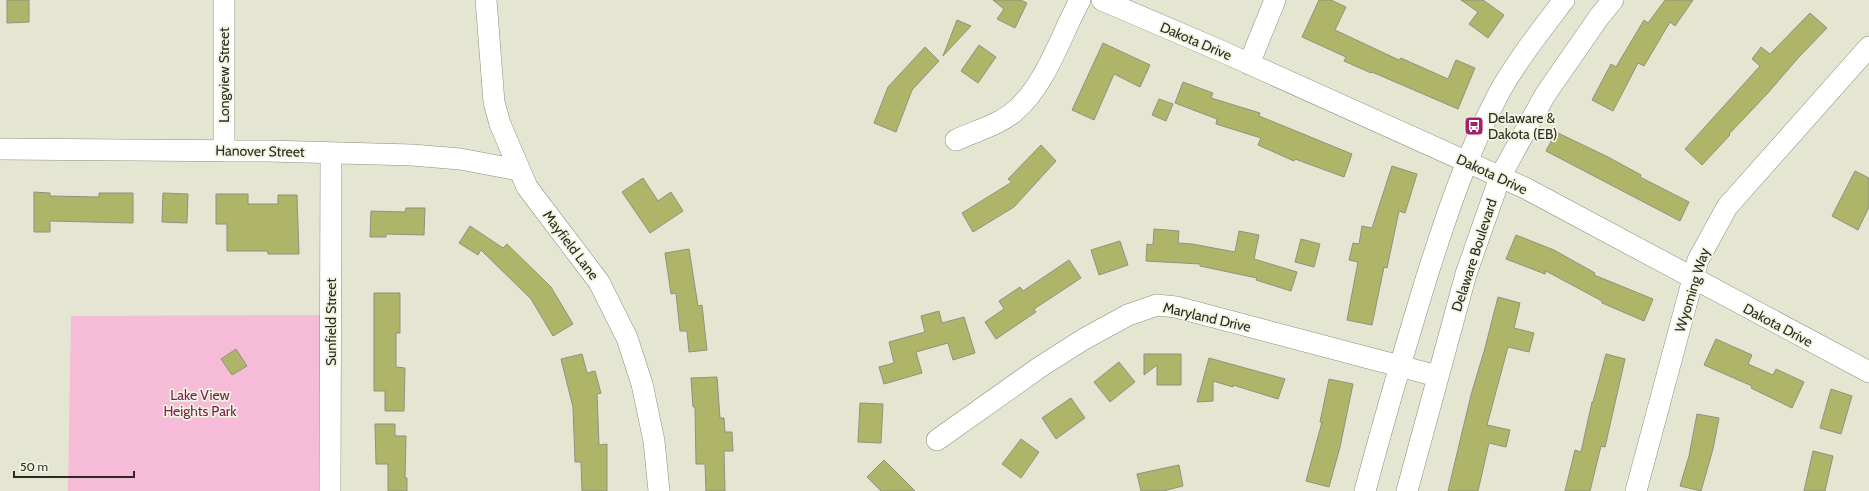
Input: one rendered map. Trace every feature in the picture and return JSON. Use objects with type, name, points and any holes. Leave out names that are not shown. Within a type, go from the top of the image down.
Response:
[{"type":"street","name":"Longview Street","points":[[224,0],[224,151]]},
{"type":"street","name":"Mayfield Lane","points":[[486,0],[494,102],[500,124],[527,187],[599,282],[627,338],[642,384],[654,441],[659,491]]},
{"type":"street","points":[[956,140],[1005,118],[1016,110],[1042,78],[1080,0]]},
{"type":"street","name":"Dakota Drive","points":[[1102,0],[1249,64],[1525,188],[1869,372]]},
{"type":"street","points":[[1249,64],[1275,0]]},
{"type":"street","points":[[1365,491],[1398,366],[1451,201],[1466,162],[1501,91],[1537,34],[1564,0]]},
{"type":"street","name":"Delaware Boulevard","points":[[1407,491],[1437,376],[1477,239],[1500,177],[1545,95],[1599,17],[1613,0]]},
{"type":"street","name":"Wyoming Way","points":[[1636,491],[1698,260],[1727,207],[1869,47]]},
{"type":"street","name":"Hanover Street","points":[[0,149],[224,151],[412,155],[460,159],[519,170]]},
{"type":"street","name":"Sunfield Street","points":[[330,491],[331,153]]},
{"type":"street","name":"Maryland Drive","points":[[937,440],[1084,339],[1128,315],[1157,305],[1176,307],[1437,376]]},
{"type":"green space","name":"Lake View Heights Park","points":[[331,315],[330,491],[68,491],[71,316]]},
{"type":"building","points":[[7,0],[29,0],[29,22],[7,23]]},
{"type":"building","points":[[993,0],[1021,0],[1027,3],[1015,28],[997,19],[1004,9]]},
{"type":"building","points":[[1319,0],[1331,0],[1346,7],[1335,30],[1399,60],[1401,58],[1448,79],[1456,60],[1475,68],[1458,109],[1344,61],[1346,57],[1302,37]]},
{"type":"building","points":[[1461,0],[1483,0],[1504,15],[1488,38],[1469,24],[1478,12]]},
{"type":"building","points":[[1665,0],[1693,0],[1675,26],[1670,22],[1644,66],[1638,63],[1613,111],[1592,100],[1611,64],[1616,67],[1644,20],[1648,23]]},
{"type":"building","points":[[1810,13],[1827,28],[1702,165],[1685,149],[1760,66],[1752,59],[1761,47],[1770,54]]},
{"type":"building","points":[[957,20],[971,26],[943,56]]},
{"type":"building","points":[[1103,43],[1150,65],[1140,87],[1114,74],[1094,120],[1072,110]]},
{"type":"building","points":[[979,45],[996,57],[978,83],[961,71]]},
{"type":"building","points":[[925,47],[939,61],[912,90],[896,132],[874,123],[888,87]]},
{"type":"building","points":[[1183,82],[1213,93],[1211,98],[1260,113],[1259,116],[1352,154],[1344,177],[1295,159],[1294,161],[1258,145],[1261,138],[1216,124],[1217,119],[1175,103]]},
{"type":"building","points":[[1159,99],[1173,104],[1166,121],[1152,115]]},
{"type":"building","points":[[1556,132],[1608,157],[1641,175],[1640,177],[1689,202],[1680,221],[1546,151]]},
{"type":"building","points":[[1041,145],[1056,161],[1014,207],[973,232],[962,213],[1012,182],[1008,179]]},
{"type":"building","points":[[1392,166],[1417,174],[1405,213],[1399,211],[1387,268],[1384,267],[1372,325],[1347,320],[1358,262],[1349,260],[1353,243],[1359,244],[1362,226],[1372,228]]},
{"type":"building","points":[[1855,171],[1869,178],[1869,207],[1858,230],[1832,216]]},
{"type":"building","points":[[643,178],[658,201],[671,192],[683,211],[650,233],[622,192]]},
{"type":"building","points":[[34,192],[50,193],[50,196],[99,197],[99,193],[133,193],[133,223],[50,221],[50,232],[34,232]]},
{"type":"building","points":[[163,193],[188,194],[187,223],[162,222]]},
{"type":"building","points":[[216,194],[248,194],[248,204],[278,204],[278,195],[297,195],[299,254],[268,254],[268,251],[227,251],[227,224],[216,224]]},
{"type":"building","points":[[406,208],[425,208],[424,235],[386,234],[386,237],[370,237],[371,211],[405,212]]},
{"type":"building","points":[[470,226],[503,248],[507,244],[551,287],[573,324],[553,336],[531,299],[481,250],[478,255],[459,243]]},
{"type":"building","points":[[1154,229],[1179,231],[1178,243],[1235,252],[1239,231],[1259,235],[1254,259],[1297,272],[1291,291],[1256,280],[1257,278],[1200,266],[1200,264],[1146,261],[1147,244],[1153,245]]},
{"type":"building","points":[[1516,235],[1554,250],[1595,273],[1594,275],[1653,299],[1644,321],[1602,303],[1602,301],[1546,271],[1545,274],[1506,259]]},
{"type":"building","points":[[1301,239],[1320,244],[1314,267],[1295,262]]},
{"type":"building","points":[[1120,241],[1128,265],[1099,275],[1091,250]]},
{"type":"building","points":[[689,249],[698,306],[702,305],[707,350],[689,352],[687,331],[680,331],[676,293],[671,294],[665,253]]},
{"type":"building","points":[[1069,260],[1081,278],[1034,309],[1036,312],[996,339],[985,322],[1004,309],[999,301],[1020,287],[1023,291]]},
{"type":"building","points":[[374,293],[400,293],[400,333],[396,333],[396,367],[405,368],[404,411],[385,411],[385,391],[374,391]]},
{"type":"building","points":[[1498,297],[1520,303],[1514,328],[1534,333],[1529,352],[1508,347],[1487,425],[1510,430],[1506,447],[1489,443],[1478,491],[1448,491],[1471,395]]},
{"type":"building","points":[[939,311],[942,323],[964,317],[975,353],[953,360],[948,343],[916,352],[922,373],[884,384],[879,367],[894,363],[889,342],[925,332],[921,316]]},
{"type":"building","points":[[1716,339],[1752,355],[1748,364],[1773,375],[1776,369],[1804,382],[1792,408],[1751,388],[1752,386],[1704,365]]},
{"type":"building","points":[[236,349],[247,366],[232,375],[221,359]]},
{"type":"building","points":[[582,354],[587,373],[595,371],[601,393],[597,394],[599,445],[607,444],[607,491],[582,491],[581,462],[575,462],[573,407],[561,359]]},
{"type":"building","points":[[1144,354],[1181,354],[1181,385],[1157,385],[1157,365],[1144,375]]},
{"type":"building","points":[[1606,354],[1625,359],[1605,447],[1601,446],[1590,491],[1565,491],[1575,450],[1581,452],[1592,402]]},
{"type":"building","points":[[1209,358],[1285,379],[1278,399],[1233,385],[1233,387],[1213,381],[1213,401],[1197,402]]},
{"type":"building","points":[[1119,362],[1135,382],[1110,402],[1094,382]]},
{"type":"building","points":[[717,377],[720,418],[724,418],[725,432],[732,432],[733,451],[724,451],[725,491],[706,491],[705,464],[696,464],[695,407],[693,407],[691,378]]},
{"type":"building","points":[[1329,379],[1353,384],[1340,447],[1329,487],[1306,481],[1322,422],[1320,422]]},
{"type":"building","points":[[1831,389],[1852,396],[1841,434],[1820,428]]},
{"type":"building","points":[[1071,398],[1085,418],[1056,439],[1042,418]]},
{"type":"building","points":[[860,403],[883,404],[881,443],[858,442]]},
{"type":"building","points":[[1697,414],[1719,418],[1713,449],[1701,491],[1680,486],[1689,456]]},
{"type":"building","points":[[375,424],[395,424],[395,436],[406,436],[405,478],[407,478],[407,491],[388,491],[388,464],[376,464]]},
{"type":"building","points":[[1021,439],[1039,452],[1021,478],[1002,464]]},
{"type":"building","points":[[1813,451],[1833,456],[1825,491],[1804,491]]},
{"type":"building","points":[[884,460],[915,491],[881,491],[867,477]]},
{"type":"building","points":[[1179,465],[1183,486],[1163,491],[1141,491],[1137,474]]},
{"type":"place","name":"Delaware & Dakota (EB)","points":[[1474,126]]}]
